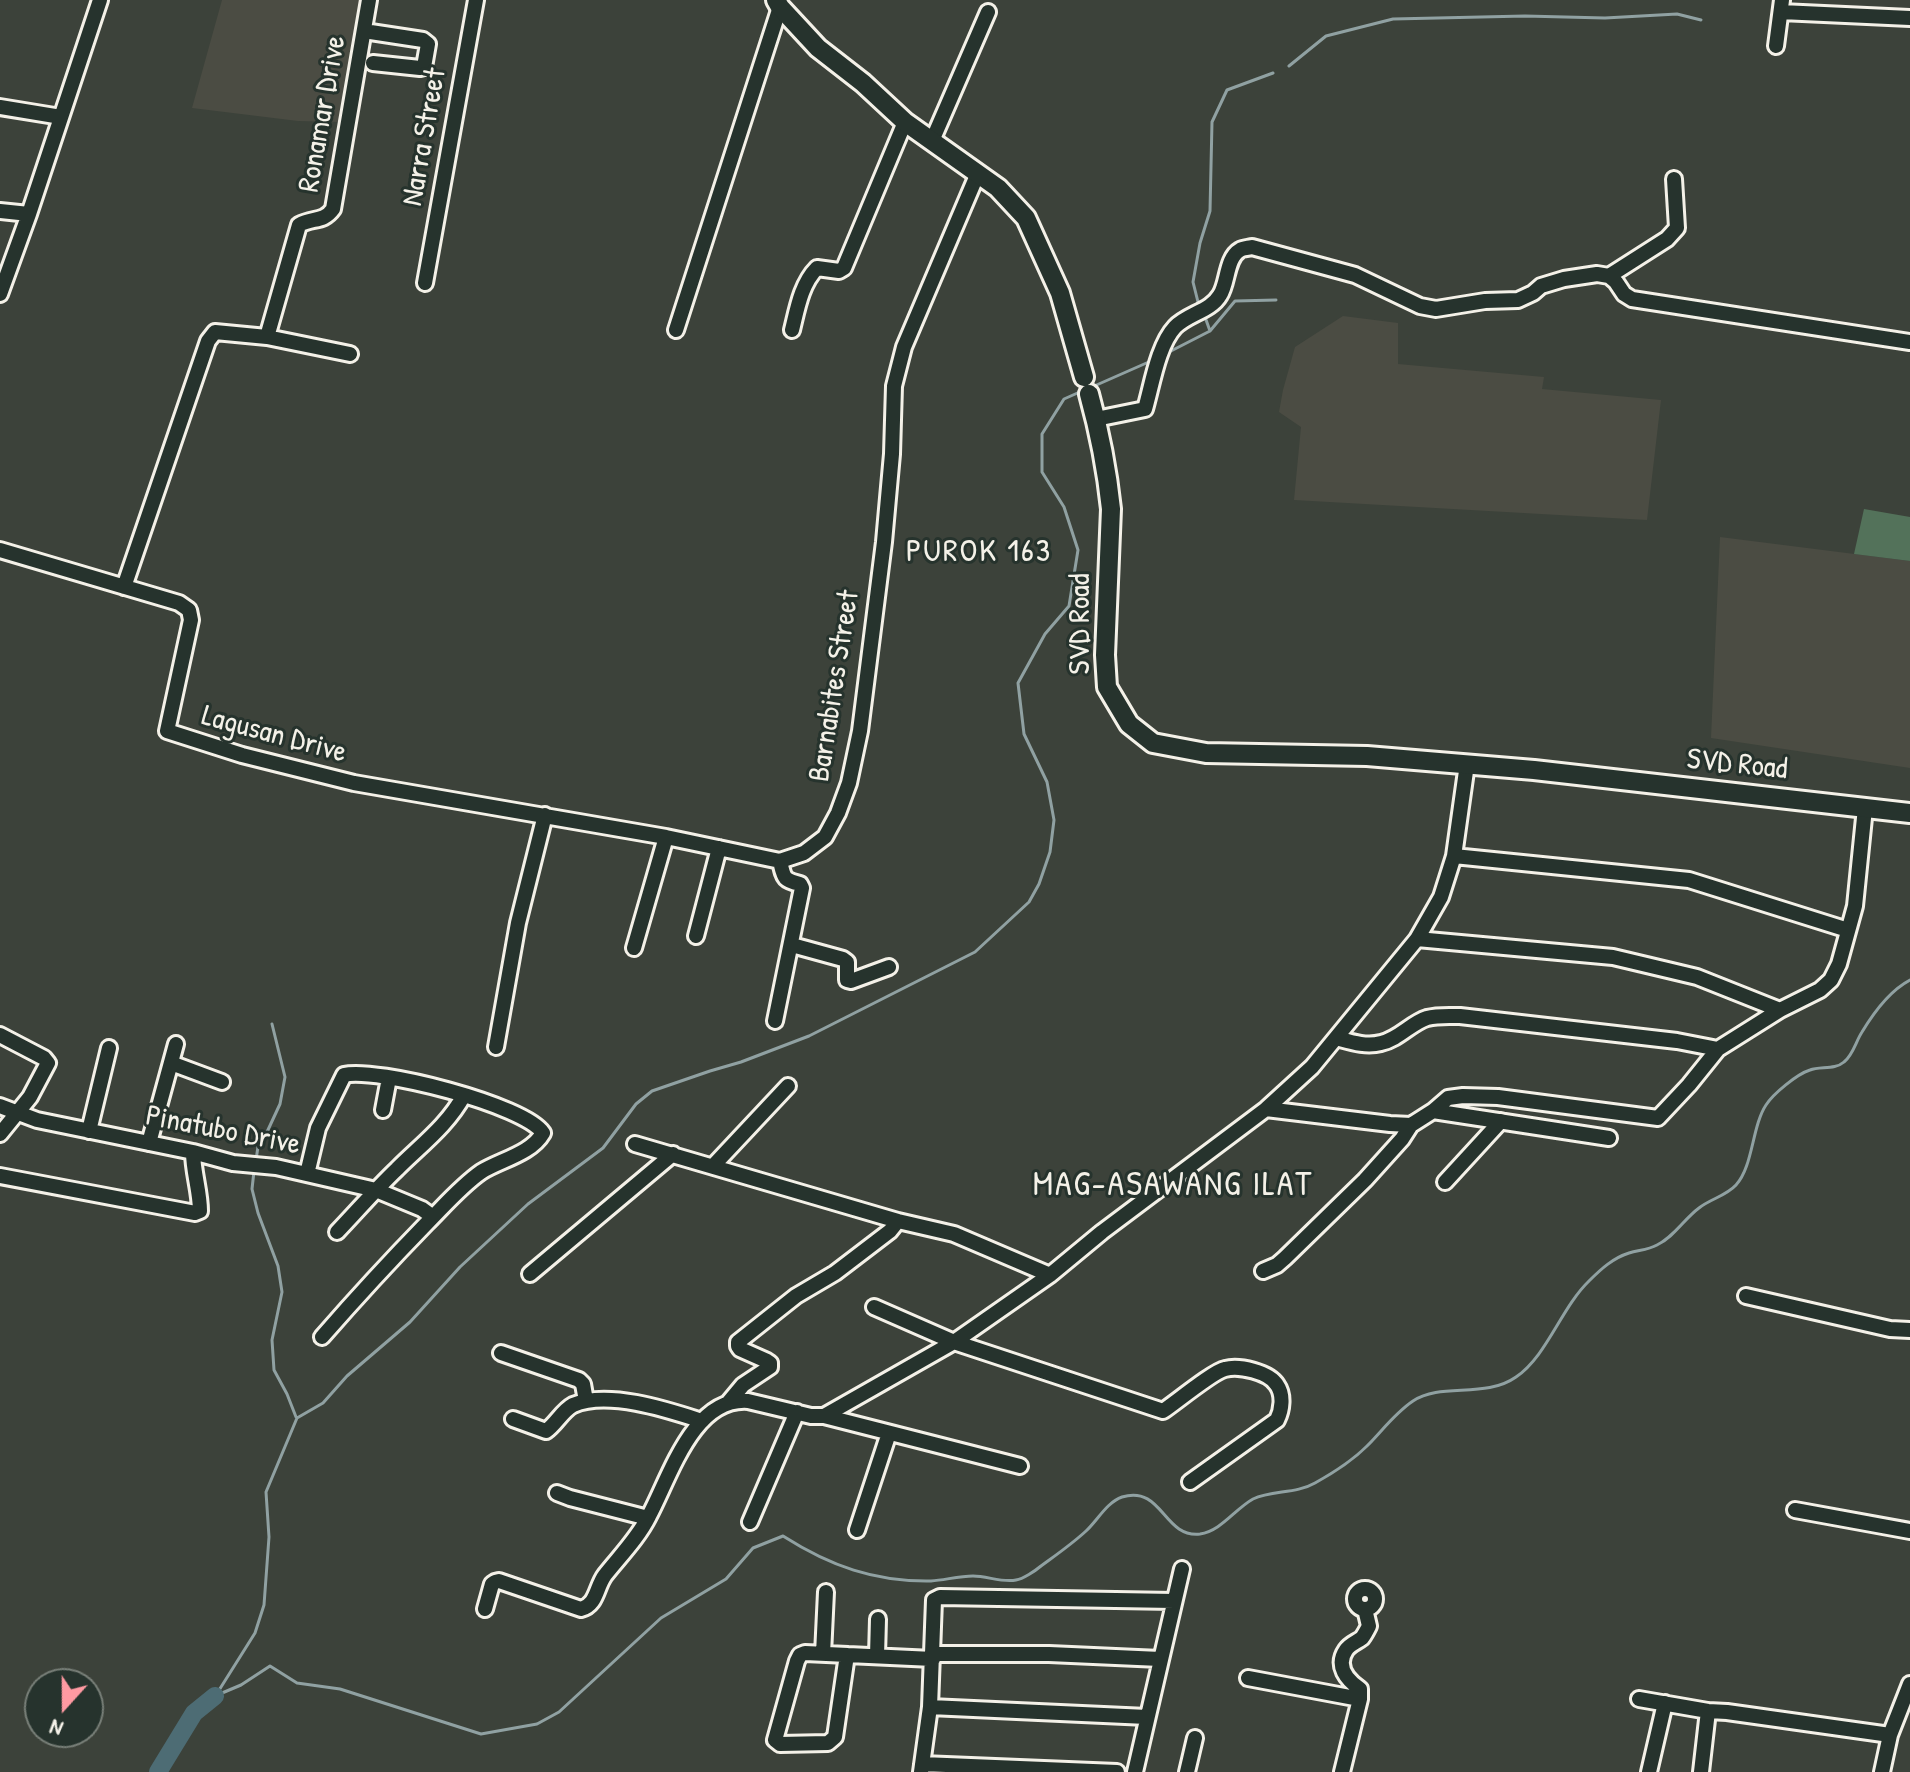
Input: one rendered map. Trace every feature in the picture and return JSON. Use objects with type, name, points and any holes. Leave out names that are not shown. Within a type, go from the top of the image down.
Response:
[{"type":"main road","name":"SVD Road","points":[[778,3],[818,48],[863,83],[905,122],[1007,196],[1026,218],[1060,293],[1096,419],[1109,488],[1107,687],[1129,724],[1153,743],[1206,753],[1367,756],[1534,770],[1910,813]]},
{"type":"street","points":[[0,294],[100,0]]},
{"type":"street","name":"Ronamar Drive","points":[[267,337],[299,225],[327,217],[333,209],[369,0]]},
{"type":"street","name":"Narra Street","points":[[425,283],[476,0]]},
{"type":"street","points":[[676,330],[778,3]]},
{"type":"street","points":[[1776,46],[1781,6],[1840,7],[1910,18]]},
{"type":"street","points":[[932,141],[988,12]]},
{"type":"street","points":[[364,31],[423,40],[428,44],[424,67],[373,63]]},
{"type":"street","points":[[0,107],[61,117]]},
{"type":"street","points":[[792,330],[802,293],[812,273],[817,268],[839,271],[844,268],[905,122]]},
{"type":"street","name":"Barnabites Street","points":[[780,861],[804,853],[825,837],[849,783],[860,731],[884,542],[894,386],[904,347],[978,173]]},
{"type":"street","points":[[1609,276],[1667,239],[1677,228],[1674,179]]},
{"type":"street","points":[[0,211],[29,214]]},
{"type":"street","points":[[1096,419],[1145,409],[1169,334],[1176,325],[1216,301],[1222,293],[1233,258],[1239,250],[1252,247],[1355,275],[1420,306],[1436,309],[1485,301],[1518,300],[1541,286],[1597,274],[1609,276],[1632,299],[1910,342]]},
{"type":"street","points":[[124,587],[208,341],[215,332],[267,337],[350,354]]},
{"type":"street","name":"Lagusan Drive","points":[[0,550],[179,603],[189,610],[191,620],[167,731],[242,755],[354,783],[545,815]]},
{"type":"street","points":[[824,1416],[954,1342],[1050,1275],[1102,1232],[1266,1109],[1312,1067],[1417,939],[1441,897],[1454,856],[1467,764]]},
{"type":"street","points":[[1263,1271],[1285,1258],[1353,1191],[1402,1139],[1411,1125],[1448,1098],[1498,1097],[1658,1118],[1718,1049],[1780,1010],[1820,990],[1831,980],[1839,964],[1855,906],[1865,808]]},
{"type":"street","points":[[496,1047],[518,923],[545,815],[780,861],[783,877],[800,884],[802,888],[775,1021]]},
{"type":"street","points":[[634,948],[666,837]]},
{"type":"street","points":[[696,936],[719,848]]},
{"type":"street","points":[[1454,856],[1689,880],[1848,930]]},
{"type":"street","points":[[1417,939],[1613,957],[1697,977],[1780,1010]]},
{"type":"street","points":[[792,945],[843,959],[847,962],[847,980],[851,981],[889,967]]},
{"type":"street","points":[[1336,1038],[1364,1045],[1379,1044],[1396,1038],[1424,1019],[1460,1016],[1677,1041],[1718,1049]]},
{"type":"street","points":[[0,1035],[48,1063],[30,1097],[0,1134]]},
{"type":"street","points":[[149,1143],[176,1044]]},
{"type":"street","points":[[89,1131],[109,1048]]},
{"type":"street","points":[[171,1063],[222,1082]]},
{"type":"street","points":[[307,1174],[318,1128],[344,1075],[351,1073],[375,1074],[481,1100],[539,1127],[543,1133],[529,1147],[479,1173],[465,1184],[382,1269],[322,1337]]},
{"type":"street","points":[[383,1110],[389,1078]]},
{"type":"street","points":[[713,1166],[788,1086]]},
{"type":"street","points":[[337,1232],[441,1128],[456,1111],[464,1095]]},
{"type":"street","name":"Pinatubo Drive","points":[[0,1106],[37,1120],[233,1163],[276,1167],[376,1190],[422,1209],[433,1217]]},
{"type":"street","points":[[1266,1109],[1411,1125]]},
{"type":"street","points":[[1433,1111],[1609,1138]]},
{"type":"street","points":[[1445,1182],[1501,1121]]},
{"type":"street","points":[[635,1144],[898,1221],[954,1234],[1050,1275]]},
{"type":"street","points":[[0,1176],[195,1213],[200,1211],[200,1197],[193,1168],[193,1152]]},
{"type":"street","points":[[530,1274],[673,1154]]},
{"type":"street","points":[[485,1609],[492,1584],[499,1581],[581,1609],[588,1608],[603,1578],[626,1552],[648,1518],[685,1442],[702,1421],[728,1403],[743,1385],[770,1367],[767,1361],[740,1349],[738,1342],[796,1296],[835,1273],[890,1231],[898,1221]]},
{"type":"street","points":[[1746,1296],[1890,1329],[1910,1330]]},
{"type":"street","points":[[874,1307],[954,1342],[1163,1411],[1224,1369],[1244,1369],[1264,1374],[1277,1384],[1281,1400],[1277,1420],[1190,1482]]},
{"type":"street","points":[[501,1353],[579,1380],[583,1384],[586,1401]]},
{"type":"street","points":[[513,1419],[546,1431],[569,1407],[586,1401],[646,1406],[702,1421]]},
{"type":"street","points":[[728,1403],[748,1401],[824,1416],[1020,1466]]},
{"type":"street","points":[[750,1522],[797,1412]]},
{"type":"street","points":[[857,1530],[889,1433]]},
{"type":"street","points":[[557,1493],[648,1518]]},
{"type":"street","points":[[1795,1510],[1910,1531]]},
{"type":"street","points":[[1135,1772],[1182,1569]]},
{"type":"street","points":[[823,1654],[826,1592]]},
{"type":"street","points":[[1117,1772],[921,1768],[930,1707],[934,1600],[940,1597],[1174,1601]]},
{"type":"street","points":[[1342,1772],[1360,1689],[1343,1674],[1342,1664],[1346,1649],[1361,1639],[1369,1626],[1365,1609]]},
{"type":"street","points":[[877,1656],[878,1619]]},
{"type":"street","points":[[847,1655],[832,1741],[780,1744],[775,1740],[797,1661],[805,1653],[877,1656],[1049,1654],[1160,1659]]},
{"type":"street","points":[[1248,1678],[1360,1699]]},
{"type":"street","points":[[1882,1772],[1890,1735],[1910,1684]]},
{"type":"street","points":[[1639,1699],[1890,1735]]},
{"type":"street","points":[[1649,1772],[1665,1703]]},
{"type":"street","points":[[930,1707],[1147,1717]]},
{"type":"street","points":[[1701,1772],[1708,1711]]},
{"type":"street","points":[[1187,1772],[1195,1738]]},
{"type":"shaded area","points":[[222,0],[360,0],[355,48],[340,122],[298,121],[192,108]]},
{"type":"shaded area","points":[[1343,316],[1398,323],[1398,364],[1544,377],[1542,389],[1661,400],[1647,520],[1294,500],[1301,427],[1279,412],[1283,390],[1295,347]]},
{"type":"shaded area","points":[[1720,537],[1910,561],[1910,768],[1711,738]]},
{"type":"green space","points":[[1864,509],[1910,517],[1910,561],[1854,554]]},
{"type":"waterway","points":[[1289,66],[1326,36],[1393,19],[1605,18],[1677,14],[1701,20]]},
{"type":"waterway","points":[[1198,302],[1193,282],[1210,211],[1212,122],[1227,90],[1273,73]]},
{"type":"waterway","points":[[1169,352],[1210,331],[1235,301],[1276,300]]},
{"type":"waterway","points":[[1205,317],[1210,331]]},
{"type":"waterway","points":[[1092,387],[1151,361]]},
{"type":"waterway","points":[[216,1695],[255,1633],[264,1605],[269,1537],[266,1492],[297,1418],[323,1403],[347,1376],[410,1322],[460,1267],[528,1204],[603,1148],[636,1104],[652,1091],[809,1036],[975,952],[1029,902],[1050,852],[1054,820],[1047,782],[1024,734],[1018,683],[1045,634],[1069,606],[1078,550],[1064,507],[1042,472],[1042,434],[1064,399],[1082,391]]},
{"type":"waterway","points":[[215,1696],[241,1685],[270,1666],[297,1683],[340,1689],[481,1734],[537,1724],[559,1712],[661,1618],[726,1579],[753,1548],[783,1536],[836,1564],[891,1579],[931,1581],[973,1576],[1011,1581],[1029,1574],[1064,1549],[1122,1497],[1136,1495],[1146,1498],[1178,1528],[1188,1533],[1208,1532],[1253,1499],[1308,1486],[1336,1471],[1394,1417],[1424,1395],[1491,1387],[1516,1377],[1537,1357],[1570,1304],[1603,1268],[1623,1255],[1663,1242],[1699,1208],[1736,1185],[1746,1168],[1761,1114],[1769,1101],[1805,1072],[1844,1062],[1877,1010],[1895,990],[1910,980]]},
{"type":"waterway","points":[[256,1160],[259,1140],[267,1132],[280,1104],[285,1077],[272,1024]]},
{"type":"waterway","points":[[254,1171],[252,1189],[278,1266],[282,1292],[272,1340],[274,1370],[296,1417]]},
{"type":"waterway","points":[[158,1772],[194,1713],[215,1696]]},
{"type":"district","name":"PUROK 163","points":[[979,552]]},
{"type":"district","name":"MAG-ASAWANG ILAT","points":[[1173,1186]]}]
